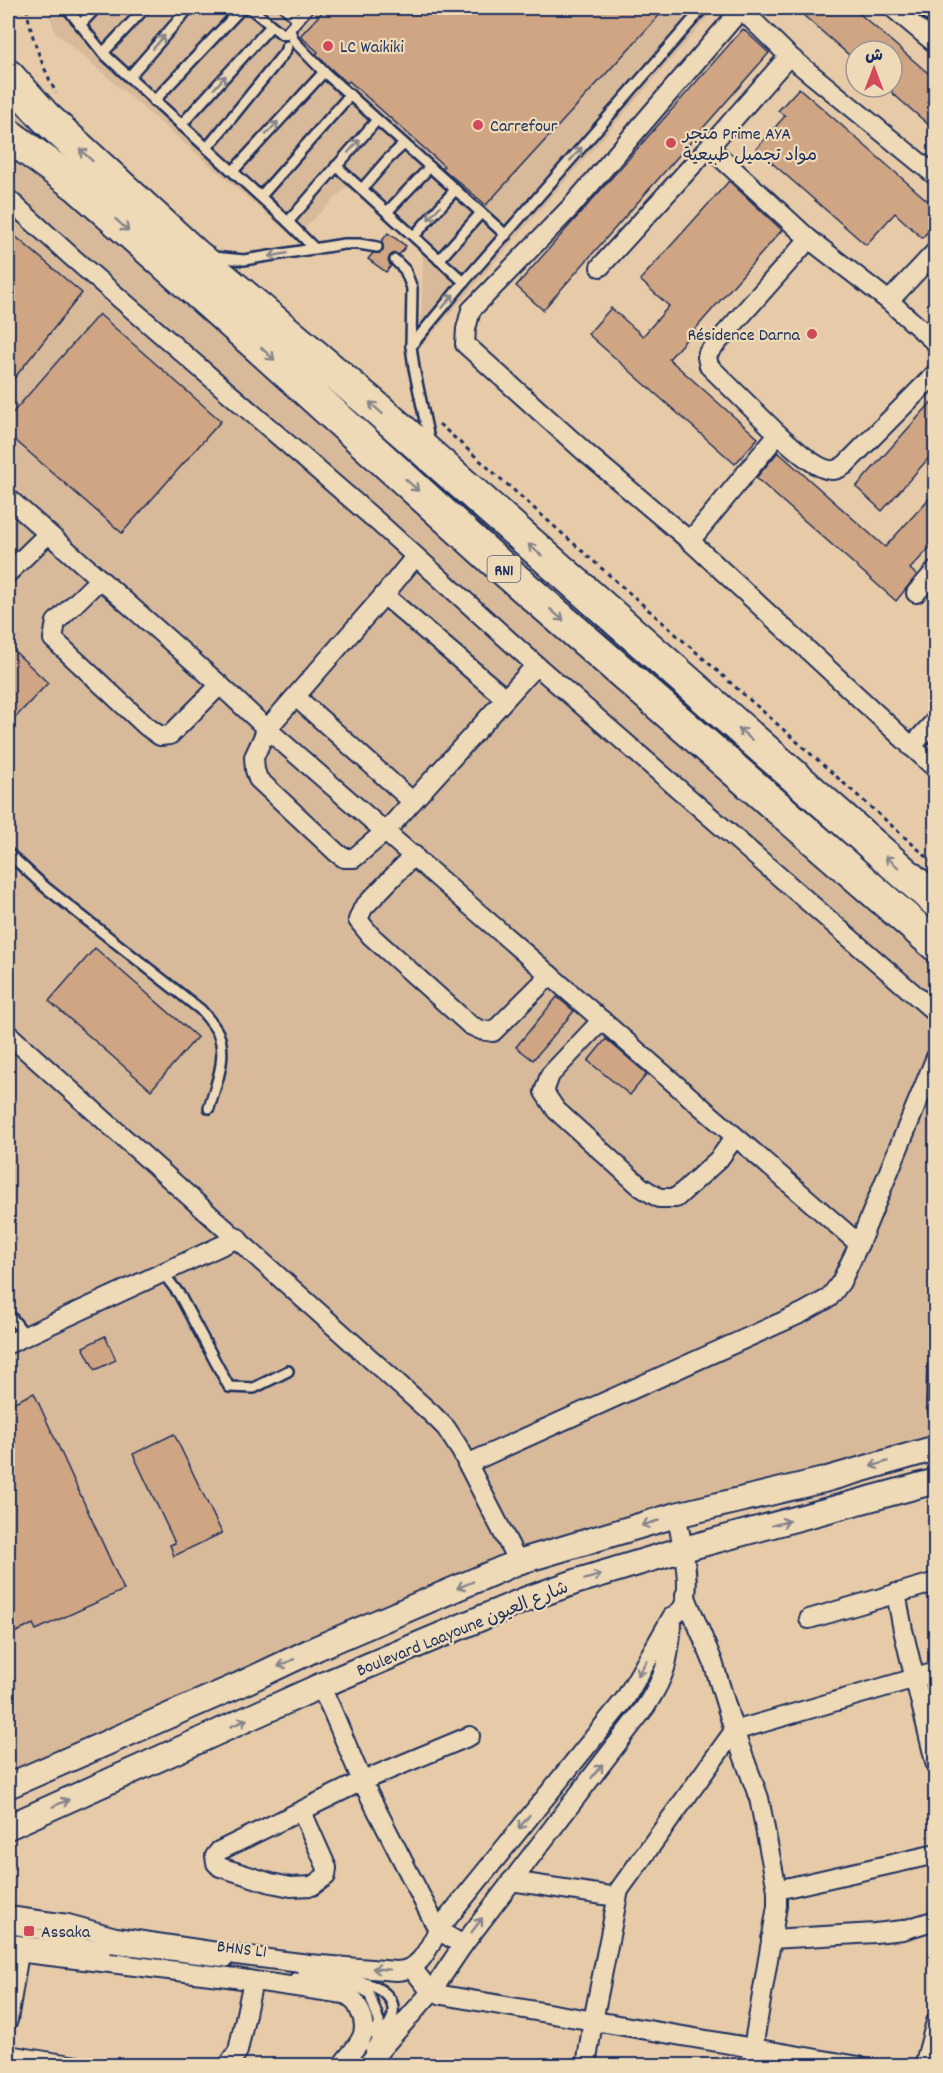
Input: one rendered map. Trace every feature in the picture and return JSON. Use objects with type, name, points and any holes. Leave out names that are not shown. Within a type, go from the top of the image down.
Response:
[{"type":"highway","name":"RN1","points":[[8,76],[45,117],[194,255],[285,329],[936,901]]},
{"type":"highway","name":"RN1","points":[[8,135],[78,186],[508,573],[936,945]]},
{"type":"highway","points":[[8,150],[78,186]]},
{"type":"street","points":[[934,766],[690,541],[586,453],[465,344],[471,310],[571,207],[741,8],[789,56],[936,176]]},
{"type":"street","points":[[893,8],[936,44]]},
{"type":"street","points":[[927,8],[936,16]]},
{"type":"street","points":[[600,267],[789,56]]},
{"type":"street","points":[[709,147],[809,239],[889,301],[936,343]]},
{"type":"street","points":[[8,199],[379,523],[536,665],[936,1013]]},
{"type":"street","points":[[809,239],[708,353],[709,366],[778,434],[819,467],[832,471],[845,465],[936,373]]},
{"type":"street","points":[[889,301],[936,251]]},
{"type":"street","points":[[690,541],[778,434]]},
{"type":"street","points":[[8,498],[267,729],[859,1244]]},
{"type":"street","points":[[8,573],[48,534]]},
{"type":"street","points":[[415,557],[267,729],[254,757],[258,779],[338,853],[344,858],[354,858],[386,831],[536,665]]},
{"type":"street","points":[[916,593],[936,570]]},
{"type":"street","points":[[100,579],[56,622],[53,639],[146,726],[160,736],[170,735],[220,685]]},
{"type":"street","points":[[384,595],[505,698]]},
{"type":"street","points":[[296,697],[412,801]]},
{"type":"street","points":[[911,747],[936,720]]},
{"type":"street","points":[[414,855],[363,908],[358,920],[371,936],[470,1025],[493,1032],[550,975]]},
{"type":"street","points":[[602,1020],[550,1075],[544,1092],[556,1110],[641,1187],[659,1198],[676,1198],[719,1159],[735,1137]]},
{"type":"street","points":[[8,1034],[432,1414],[453,1438],[518,1562]]},
{"type":"street","points":[[467,1464],[820,1304],[836,1291],[859,1244],[936,1058]]},
{"type":"street","points":[[8,1344],[238,1238]]},
{"type":"street","name":"Boulevard Laayoune شارع العيون","points":[[8,1786],[239,1685],[317,1648],[518,1562],[676,1515],[824,1480],[936,1448]]},
{"type":"street","name":"Boulevard Laayoune شارع العيون","points":[[8,1827],[320,1686],[524,1600],[578,1581],[684,1550],[936,1481]]},
{"type":"street","points":[[8,1916],[69,1924],[116,1937],[244,1956],[396,1971],[412,1968],[427,1951],[438,1930],[625,1699],[672,1617],[683,1607],[684,1550],[676,1515]]},
{"type":"street","points":[[809,1619],[936,1582]]},
{"type":"street","points":[[896,1593],[913,1678],[936,1766]]},
{"type":"street","points":[[685,1595],[712,1662],[759,1798],[777,1890],[777,1906],[750,2057]]},
{"type":"street","points":[[366,2066],[432,1991],[463,1945],[617,1746],[661,1683],[668,1664],[672,1617]]},
{"type":"street","points":[[586,2066],[617,1897],[623,1882],[734,1731],[936,1671]]},
{"type":"street","points":[[320,1686],[362,1781],[438,1930],[463,1945]]},
{"type":"street","points":[[302,1812],[327,1868],[326,1876],[312,1886],[277,1885],[220,1867],[216,1863],[215,1856],[219,1851],[362,1781],[470,1736]]},
{"type":"street","points":[[777,1890],[936,1854]]},
{"type":"street","points":[[512,1881],[617,1897]]},
{"type":"street","points":[[771,1939],[903,1930],[936,1920]]},
{"type":"street","points":[[8,2020],[11,1948],[253,1981],[344,1994],[356,2002],[363,2017],[365,2031],[341,2066]]},
{"type":"street","points":[[412,1968],[422,1983],[442,1995],[593,2021],[750,2057],[859,2066]]},
{"type":"street","points":[[228,2066],[238,2051],[253,1981]]},
{"type":"street","points":[[924,2066],[936,2022]]},
{"type":"street","points":[[8,2055],[77,2066]]},
{"type":"lane","points":[[67,8],[103,53],[261,196],[315,249]]},
{"type":"lane","points":[[80,25],[96,8]]},
{"type":"lane","points":[[103,53],[145,8]]},
{"type":"lane","points":[[129,77],[189,8]]},
{"type":"lane","points":[[154,101],[242,8]]},
{"type":"lane","points":[[250,8],[271,26],[285,33]]},
{"type":"lane","points":[[285,8],[298,20]]},
{"type":"lane","points":[[308,8],[285,33],[281,41],[291,43],[506,235]]},
{"type":"lane","points":[[411,346],[703,8]]},
{"type":"lane","points":[[181,125],[271,26]]},
{"type":"lane","points":[[207,148],[291,43]]},
{"type":"lane","points":[[233,171],[324,72]]},
{"type":"lane","points":[[261,196],[350,95]]},
{"type":"lane","points":[[288,222],[377,120]]},
{"type":"lane","points":[[362,189],[404,144]]},
{"type":"lane","points":[[336,166],[464,282]]},
{"type":"lane","points":[[387,212],[430,167]]},
{"type":"lane","points":[[414,236],[455,190]]},
{"type":"lane","points":[[440,260],[481,213]]},
{"type":"lane","points":[[194,255],[244,261],[345,244],[377,247]]},
{"type":"lane","points":[[395,261],[405,270],[412,288],[411,346],[422,409],[435,461]]},
{"type":"lane","points":[[8,853],[45,886],[201,1010],[217,1031],[223,1048],[219,1077],[209,1108]]},
{"type":"lane","points":[[164,1273],[179,1294],[229,1387],[254,1388],[288,1371]]},
{"type":"lane","points":[[8,1313],[26,1336]]},
{"type":"lane","points":[[936,1363],[933,1367],[932,1405],[936,1418]]},
{"type":"lane","name":"BHNS L1","points":[[8,1928],[105,1947],[333,1976],[372,1984],[389,1997],[393,2008],[391,2020],[358,2066]]},
{"type":"lane","name":"BHNS L1","points":[[11,1948],[356,1986],[369,1993],[380,2026],[350,2066]]},
{"type":"path","points":[[27,8],[28,22],[48,75],[61,101],[45,117]]},
{"type":"path","points":[[422,409],[936,865]]},
{"type":"shaded area","points":[[47,8],[716,8],[421,347],[423,248],[349,185],[294,238],[55,32]]},
{"type":"shaded area","points":[[8,100],[117,200],[670,732],[936,967],[935,1447],[507,1566],[8,1793]]},
{"type":"building","name":"Carrefour","points":[[326,8],[666,8],[486,205],[442,168],[444,166],[349,81],[347,83],[329,67],[316,54],[318,52],[300,36]]},
{"type":"building","points":[[795,8],[853,8],[889,39],[844,39],[844,51]]},
{"type":"building","points":[[743,29],[769,53],[543,310],[516,286]]},
{"type":"building","points":[[904,52],[936,80],[936,131],[899,99],[904,99]]},
{"type":"building","points":[[799,88],[936,208],[936,223],[922,238],[895,213],[866,245],[756,149],[785,116],[778,111]]},
{"type":"building","points":[[729,181],[782,230],[669,359],[758,438],[735,464],[588,334],[611,308],[643,336],[669,306],[640,280]]},
{"type":"building","points":[[8,230],[82,293],[8,386]]},
{"type":"building","points":[[388,233],[406,246],[399,255],[394,253],[390,256],[388,261],[391,266],[386,272],[368,259],[373,253],[383,251],[381,242]]},
{"type":"building","points":[[99,314],[221,421],[122,533],[8,434],[8,418]]},
{"type":"building","points":[[936,397],[936,450],[882,511],[856,487]]},
{"type":"building","points":[[778,452],[885,547],[936,491],[936,541],[910,569],[917,575],[896,601],[756,478]]},
{"type":"building","points":[[8,645],[48,683],[8,725]]},
{"type":"building","points":[[95,948],[197,1037],[151,1090],[49,1001]]},
{"type":"building","points":[[557,997],[574,1011],[533,1060],[516,1047]]},
{"type":"building","points":[[606,1039],[647,1074],[630,1095],[588,1061]]},
{"type":"building","points":[[105,1336],[116,1360],[95,1370],[83,1347]]},
{"type":"building","points":[[34,1393],[124,1590],[36,1630],[33,1624],[8,1636],[8,1405]]},
{"type":"building","points":[[174,1434],[222,1533],[174,1556],[170,1545],[175,1543],[133,1454]]},
{"type":"place","name":"LC Waikiki","points":[[328,46]]},
{"type":"place","name":"Carrefour","points":[[478,125]]},
{"type":"place","name":"متجر Prime AYA مواد تجميل طبيعية","points":[[671,143]]},
{"type":"place","name":"Résidence Darna","points":[[812,334]]},
{"type":"place","name":"Assaka","points":[[29,1931]]}]
